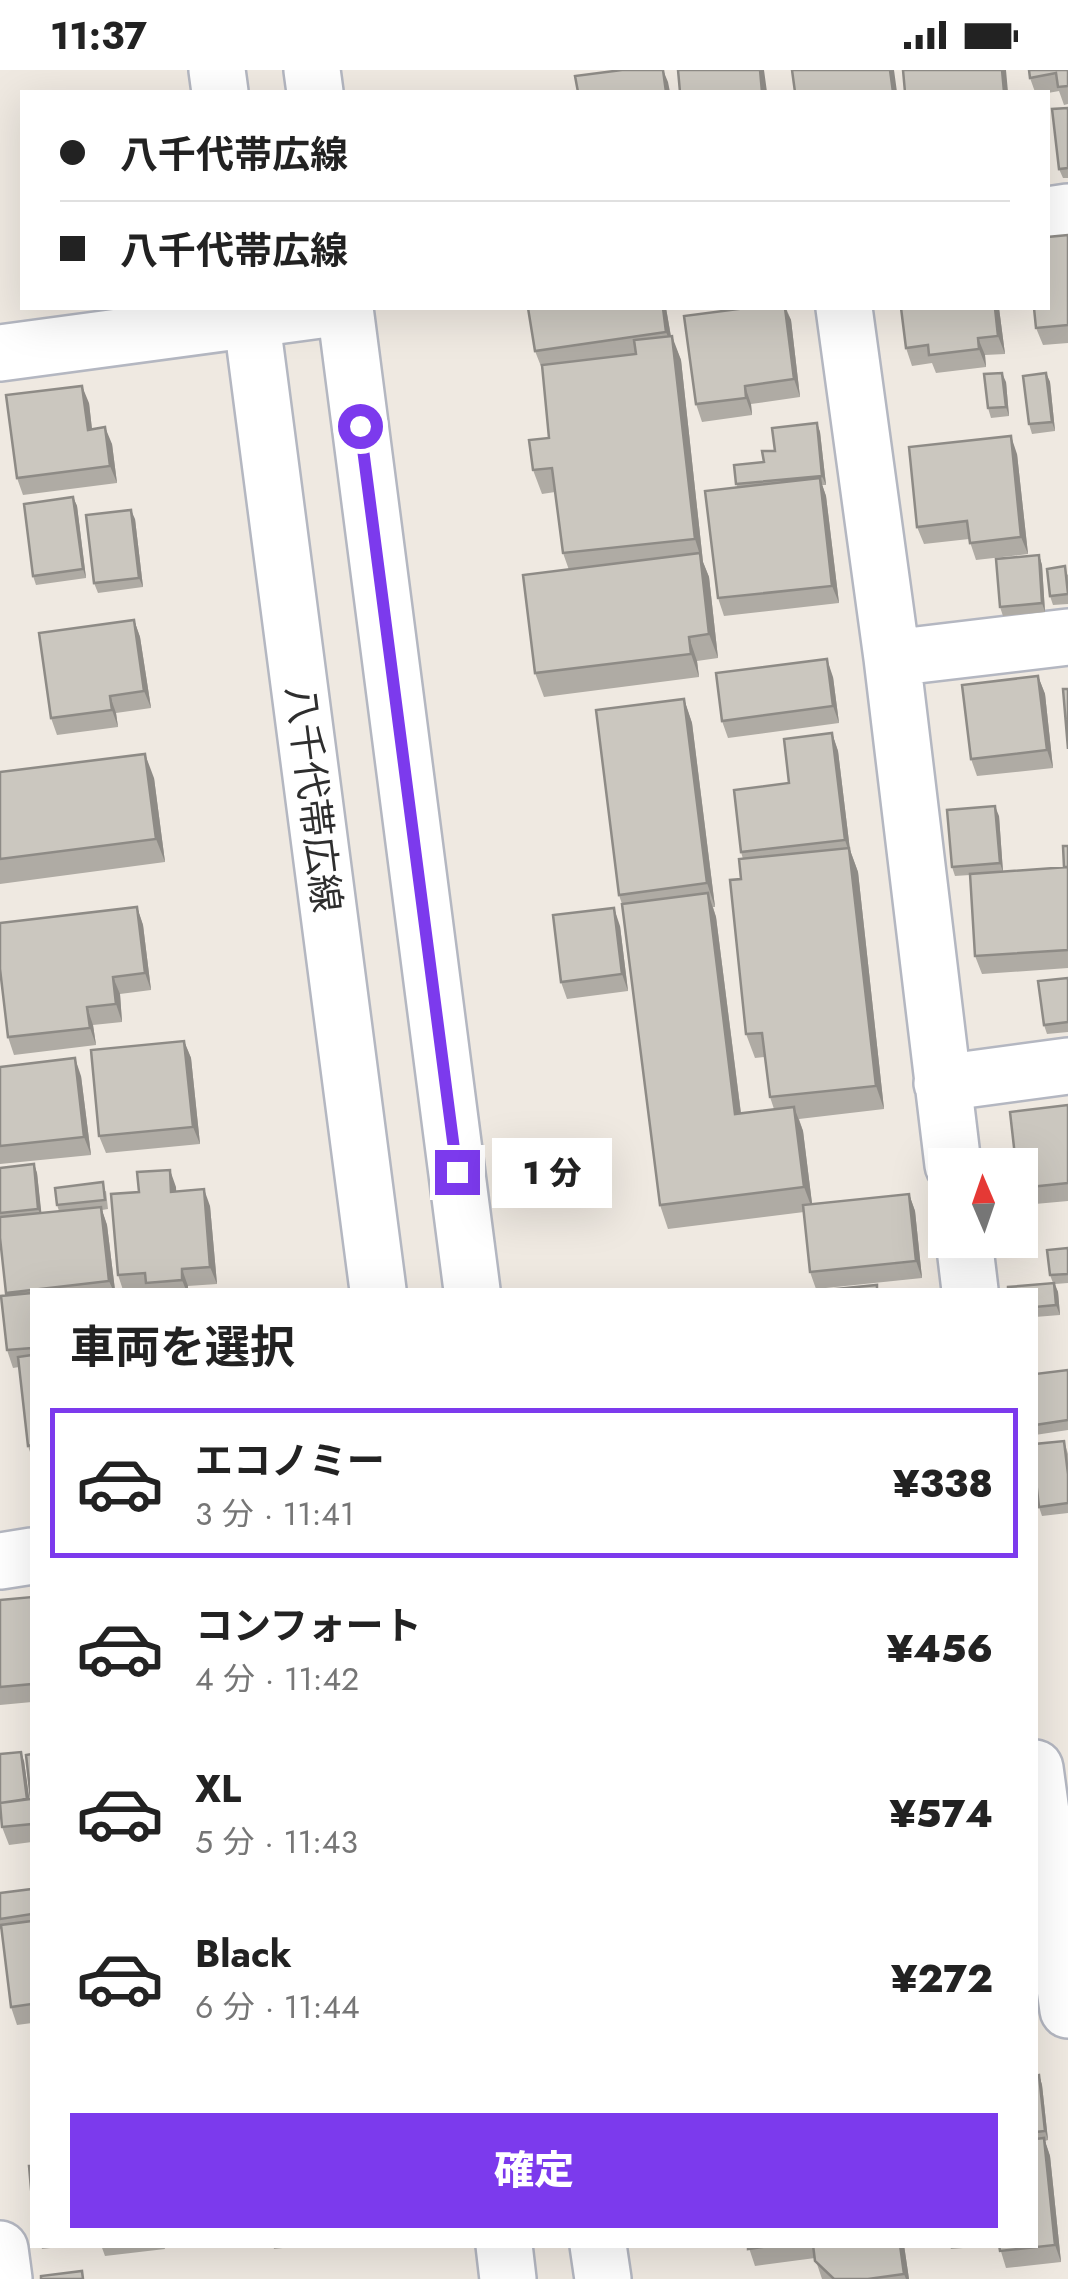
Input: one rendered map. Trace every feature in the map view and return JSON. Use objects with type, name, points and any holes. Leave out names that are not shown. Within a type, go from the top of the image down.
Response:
[{"type":"main road","points":[[0,353],[251,313],[301,310]]},
{"type":"main road","points":[[346,310],[472,1288]]},
{"type":"main road","points":[[844,310],[892,658],[952,1148]]},
{"type":"main road","name":"八千代帯広線","points":[[251,313],[378,1288]]},
{"type":"main road","points":[[892,658],[1068,637]]},
{"type":"main road","points":[[942,1083],[1068,1066]]},
{"type":"main road","points":[[966,1258],[970,1288]]},
{"type":"main road","points":[[1038,1751],[1068,1746]]},
{"type":"main road","points":[[1038,1790],[1068,2010]]},
{"type":"main road","points":[[504,2248],[508,2279]]},
{"type":"main road","points":[[598,2248],[603,2279]]},
{"type":"main road","points":[[0,2249],[4,2279]]},
{"type":"building","points":[[663,70],[666,90],[578,90],[575,76]]},
{"type":"building","points":[[678,70],[760,70],[762,90],[680,90]]},
{"type":"building","points":[[792,70],[890,70],[893,90],[795,90]]},
{"type":"building","points":[[903,70],[1002,70],[1004,90],[905,90]]},
{"type":"building","points":[[1029,70],[1068,70],[1068,86],[1058,87],[1056,73],[1030,78]]},
{"type":"building","points":[[1068,108],[1068,168],[1059,169],[1052,109]]},
{"type":"building","points":[[1068,235],[1068,325],[1036,328],[1034,310],[1050,310],[1050,237]]},
{"type":"building","points":[[528,310],[663,310],[666,332],[535,351]]},
{"type":"building","points":[[730,310],[785,310],[794,379],[745,386],[746,398],[696,404],[684,316]]},
{"type":"building","points":[[901,310],[995,310],[998,336],[978,338],[979,349],[929,355],[928,345],[906,348]]},
{"type":"building","points":[[672,336],[695,539],[563,553],[552,468],[533,470],[529,440],[549,438],[542,365],[636,354],[634,340]]},
{"type":"building","points":[[1002,373],[1006,407],[988,408],[984,374]]},
{"type":"building","points":[[1046,373],[1052,422],[1029,424],[1023,376]]},
{"type":"building","points":[[82,386],[88,430],[105,427],[110,466],[17,478],[6,395]]},
{"type":"building","points":[[817,423],[822,476],[736,484],[734,465],[764,462],[762,451],[775,451],[772,428]]},
{"type":"building","points":[[1011,436],[1021,537],[970,543],[967,521],[917,527],[909,447]]},
{"type":"building","points":[[820,478],[832,586],[718,598],[705,491]]},
{"type":"building","points":[[73,497],[83,569],[33,576],[24,504]]},
{"type":"building","points":[[131,510],[139,578],[94,583],[86,515]]},
{"type":"building","points":[[700,553],[709,634],[689,637],[691,654],[535,673],[523,575]]},
{"type":"building","points":[[1039,555],[1042,603],[1000,607],[996,559]]},
{"type":"building","points":[[1065,566],[1068,594],[1050,596],[1047,569]]},
{"type":"building","points":[[134,620],[144,691],[110,696],[112,710],[51,718],[39,633]]},
{"type":"building","points":[[827,659],[833,706],[722,721],[716,673]]},
{"type":"building","points":[[1038,676],[1047,750],[971,759],[962,685]]},
{"type":"building","points":[[1063,689],[1068,689],[1068,749]]},
{"type":"building","points":[[684,699],[707,883],[619,895],[596,710]]},
{"type":"building","points":[[832,733],[845,840],[741,852],[734,790],[789,783],[784,739]]},
{"type":"building","points":[[145,754],[156,839],[0,859],[0,772]]},
{"type":"building","points":[[995,806],[1000,863],[952,867],[947,810]]},
{"type":"building","points":[[1063,846],[1068,846],[1068,867],[1064,867]]},
{"type":"building","points":[[849,848],[876,1086],[770,1097],[762,1033],[746,1034],[730,880],[741,879],[739,859]]},
{"type":"building","points":[[1068,867],[1068,950],[975,956],[970,874]]},
{"type":"building","points":[[708,893],[735,1114],[794,1107],[804,1187],[660,1205],[622,904]]},
{"type":"building","points":[[137,907],[145,973],[113,977],[116,1004],[87,1007],[90,1028],[8,1037],[0,969],[0,923]]},
{"type":"building","points":[[614,908],[622,974],[561,982],[553,915]]},
{"type":"building","points":[[1068,978],[1068,1022],[1044,1025],[1038,981]]},
{"type":"building","points":[[184,1041],[193,1127],[99,1136],[91,1050]]},
{"type":"building","points":[[75,1058],[84,1137],[0,1146],[0,1067]]},
{"type":"building","points":[[1068,1105],[1068,1183],[1038,1186],[1038,1148],[1014,1148],[1010,1112]]},
{"type":"building","points":[[34,1164],[38,1209],[0,1213],[0,1168]]},
{"type":"building","points":[[170,1170],[171,1192],[204,1189],[210,1267],[182,1269],[182,1280],[146,1283],[145,1273],[118,1275],[111,1194],[139,1192],[137,1172]]},
{"type":"building","points":[[103,1182],[105,1200],[57,1205],[55,1188]]},
{"type":"building","points":[[909,1194],[916,1261],[810,1272],[803,1205]]},
{"type":"building","points":[[101,1207],[109,1281],[6,1293],[0,1217]]},
{"type":"building","points":[[1068,1248],[1068,1274],[1050,1275],[1047,1250]]},
{"type":"building","points":[[1054,1283],[1056,1305],[1038,1307],[1038,1288],[1008,1287]]},
{"type":"building","points":[[30,1293],[30,1348],[7,1350],[1,1296]]},
{"type":"building","points":[[30,1355],[28,1446],[18,1357]]},
{"type":"building","points":[[1068,1370],[1068,1420],[1038,1425],[1038,1374]]},
{"type":"building","points":[[1064,1441],[1068,1503],[1039,1507],[1038,1444]]},
{"type":"building","points":[[30,1597],[30,1684],[0,1687],[0,1600]]},
{"type":"building","points":[[21,1752],[27,1799],[0,1803],[0,1754]]},
{"type":"building","points":[[30,1754],[30,1790],[26,1755]]},
{"type":"building","points":[[30,1799],[30,1824],[2,1827],[0,1803]]},
{"type":"building","points":[[30,1889],[30,1914],[0,1919],[0,1893]]},
{"type":"building","points":[[30,1921],[30,2004],[11,2007],[1,1925]]},
{"type":"building","points":[[1038,2075],[1045,2131],[1038,2132]]},
{"type":"building","points":[[1044,2138],[1055,2245],[1038,2247],[1038,2139]]},
{"type":"building","points":[[813,2248],[900,2248],[904,2274],[834,2279],[815,2261]]},
{"type":"building","points":[[82,2271],[83,2279],[41,2279],[41,2276]]},
{"type":"route","points":[[360,426],[457,1172]]}]
